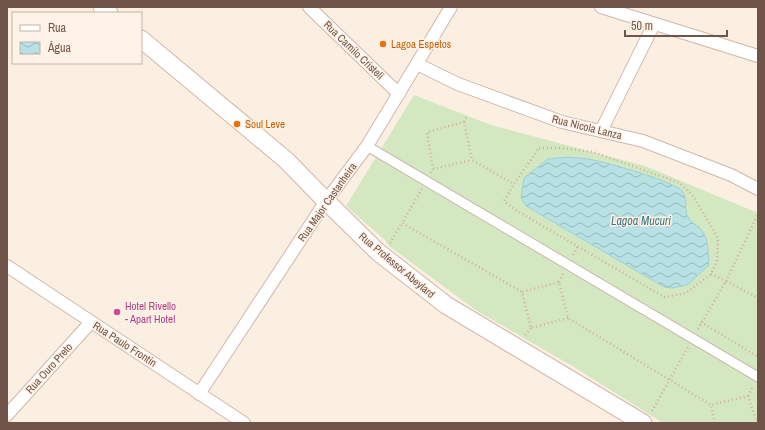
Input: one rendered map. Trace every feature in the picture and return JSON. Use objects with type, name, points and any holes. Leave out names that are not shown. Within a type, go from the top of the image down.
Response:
[{"type":"main road","name":"Rua Professor Abeylard","points":[[142,40],[286,160],[378,252],[446,305],[643,423]]},
{"type":"street","name":"Rua Camilo Cristeli","points":[[308,7],[399,94]]},
{"type":"street","name":"Rua Major Castanheira","points":[[199,394],[326,201],[367,146],[451,7]]},
{"type":"street","points":[[601,7],[758,56]]},
{"type":"street","points":[[601,131],[654,24]]},
{"type":"street","name":"Rua Nicola Lanza","points":[[417,64],[458,84],[562,122],[643,141],[731,175],[758,189]]},
{"type":"street","points":[[367,146],[758,377]]},
{"type":"street","name":"Rua Paulo Frontin","points":[[7,266],[244,423]]},
{"type":"street","name":"Rua Ouro Preto","points":[[7,415],[91,322]]},
{"type":"path","points":[[464,122],[467,116]]},
{"type":"path","points":[[539,148],[561,148],[593,152],[680,183],[693,196],[718,238],[717,262],[711,274],[686,293],[664,297],[514,209],[504,201],[539,148]]},
{"type":"path","points":[[433,169],[472,160]]},
{"type":"path","points":[[726,281],[758,214]]},
{"type":"path","points":[[389,246],[402,222]]},
{"type":"path","points":[[711,274],[758,298]]},
{"type":"path","points":[[531,328],[522,292],[559,282],[568,318],[711,405],[748,396],[757,423]]},
{"type":"path","points":[[523,338],[531,328],[568,318]]},
{"type":"path","points":[[701,322],[758,357]]},
{"type":"path","points":[[711,405],[715,423]]},
{"type":"green space","points":[[414,95],[491,125],[645,166],[758,213],[758,423],[663,423],[574,367],[477,311],[389,246],[385,240],[346,206]]},
{"type":"water","name":"Lagoa Mucuri","points":[[568,157],[590,159],[625,168],[677,187],[684,194],[686,211],[689,219],[704,233],[708,246],[709,265],[687,285],[672,288],[664,287],[526,206],[521,198],[524,178],[548,159]]},
{"type":"place","name":"Lagoa Espetos","points":[[383,44]]},
{"type":"place","name":"Soul Leve","points":[[237,124]]},
{"type":"place","name":"Hotel Rivello - Apart Hotel","points":[[117,312]]}]
